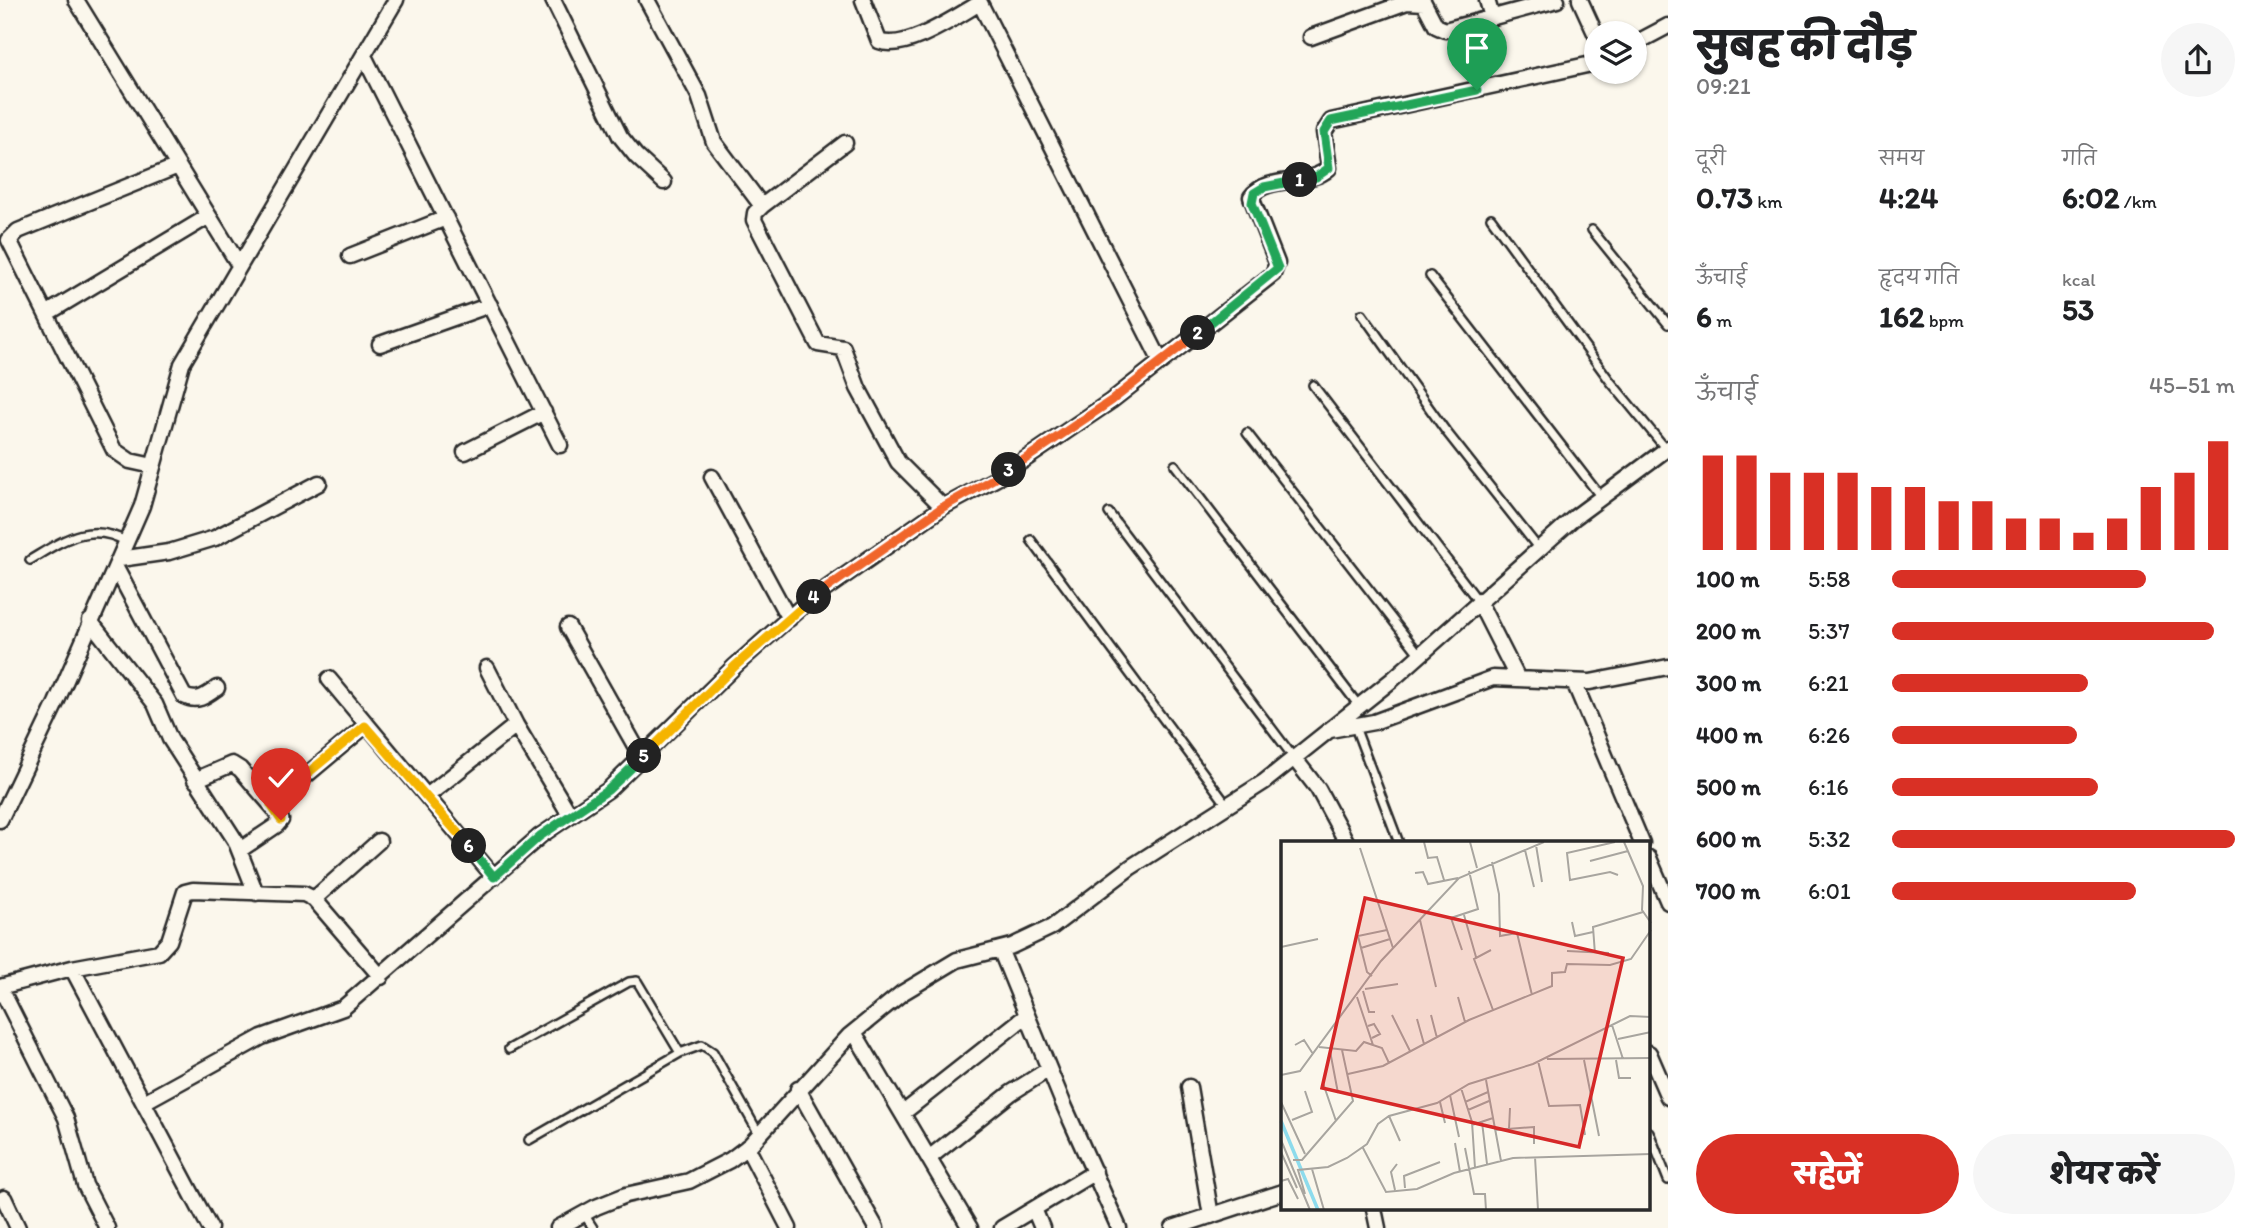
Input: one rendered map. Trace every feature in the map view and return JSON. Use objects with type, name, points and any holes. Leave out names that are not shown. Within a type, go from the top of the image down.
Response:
[{"type":"street","points":[[76,0],[239,265]]},
{"type":"street","points":[[0,820],[56,703],[142,506],[182,364],[396,0]]},
{"type":"street","points":[[553,0],[620,136],[636,156],[664,182]]},
{"type":"street","points":[[647,0],[699,96],[714,142],[762,206]]},
{"type":"street","points":[[863,0],[879,41],[888,45],[907,41],[980,2],[1161,362]]},
{"type":"street","points":[[1487,0],[1492,17]]},
{"type":"street","points":[[1311,37],[1408,2],[1424,3],[1439,29],[1557,0]]},
{"type":"street","points":[[1580,0],[1590,21]]},
{"type":"street","points":[[1647,37],[1668,26]]},
{"type":"street","points":[[364,56],[560,445]]},
{"type":"street","points":[[144,1102],[262,1037],[343,1008],[540,836],[608,790],[735,666],[789,619],[859,565],[943,507],[999,477],[1111,401],[1278,268],[1251,197],[1264,187],[1316,177],[1329,168],[1324,132],[1331,121],[1584,66]]},
{"type":"street","points":[[845,143],[755,213],[758,231],[818,344],[843,348],[858,388],[898,462],[943,507]]},
{"type":"street","points":[[153,466],[130,461],[114,450],[12,248],[12,236],[178,166]]},
{"type":"street","points":[[46,314],[209,216]]},
{"type":"street","points":[[350,256],[446,218]]},
{"type":"street","points":[[380,344],[490,305]]},
{"type":"street","points":[[466,452],[544,412]]},
{"type":"street","points":[[558,1228],[584,1213],[626,1195],[690,1181],[709,1173],[747,1147],[798,1089],[854,1032],[932,973],[957,960],[1000,949],[1052,927],[1131,867],[1227,806],[1294,758],[1420,655],[1539,548],[1667,449]]},
{"type":"street","points":[[712,477],[789,619]]},
{"type":"street","points":[[118,563],[215,538],[319,483]]},
{"type":"street","points":[[118,563],[184,696],[191,699],[203,698],[217,688]]},
{"type":"street","points":[[1479,602],[1517,677]]},
{"type":"street","points":[[90,621],[155,704],[170,739],[240,850],[256,893]]},
{"type":"street","points":[[568,626],[642,758]]},
{"type":"street","points":[[1328,730],[1355,727],[1493,678],[1590,682],[1668,667]]},
{"type":"street","points":[[487,668],[516,725],[570,815]]},
{"type":"street","points":[[329,680],[494,877]]},
{"type":"street","points":[[1574,682],[1641,841]]},
{"type":"street","points":[[427,796],[516,725]]},
{"type":"street","points":[[271,805],[365,726]]},
{"type":"street","points":[[1294,758],[1318,789],[1346,841]]},
{"type":"street","points":[[195,780],[225,764],[232,764],[240,769],[281,820],[240,850]]},
{"type":"street","points":[[314,899],[379,841]]},
{"type":"street","points":[[1650,860],[1668,902]]},
{"type":"street","points":[[107,1228],[85,1185],[72,1133],[61,1107],[0,987],[72,968],[163,949],[183,897],[188,891],[304,894],[314,899],[381,977]]},
{"type":"street","points":[[1000,949],[1026,1016],[1119,1228]]},
{"type":"street","points":[[72,968],[210,1228]]},
{"type":"street","points":[[903,1113],[1026,1016]]},
{"type":"street","points":[[854,1032],[970,1228]]},
{"type":"street","points":[[1650,1055],[1668,1097]]},
{"type":"street","points":[[929,1158],[1011,1093],[1049,1069]]},
{"type":"street","points":[[1189,1087],[1211,1216]]},
{"type":"street","points":[[798,1089],[876,1228]]},
{"type":"street","points":[[747,1147],[789,1228]]},
{"type":"street","points":[[1002,1228],[1094,1172]]},
{"type":"street","points":[[1173,1228],[1281,1193]]},
{"type":"street","points":[[4,1198],[18,1228]]},
{"type":"street","points":[[1034,1209],[1042,1228]]},
{"type":"street","points":[[1374,1210],[1378,1228]]},
{"type":"lane","points":[[1491,218],[1610,381],[1667,449]]},
{"type":"lane","points":[[1592,230],[1668,324]]},
{"type":"lane","points":[[1430,276],[1601,498]]},
{"type":"lane","points":[[1362,314],[1445,429],[1539,548]]},
{"type":"lane","points":[[1313,385],[1479,602]]},
{"type":"lane","points":[[1247,433],[1420,655]]},
{"type":"lane","points":[[1175,465],[1359,706]]},
{"type":"lane","points":[[1109,513],[1294,758]]},
{"type":"lane","points":[[30,560],[70,536],[89,531],[116,535],[127,542]]},
{"type":"lane","points":[[1031,540],[1227,806]]},
{"type":"lane","points":[[1355,727],[1398,841]]},
{"type":"lane","points":[[509,1049],[629,982],[637,981],[680,1053]]},
{"type":"lane","points":[[529,1140],[680,1053],[702,1045],[712,1052],[760,1134]]},
{"type":"lane","points":[[1650,1135],[1668,1180]]},
{"type":"lane","points":[[584,1213],[593,1228]]},
{"type":"route","points":[[281,820],[271,805],[365,726],[449,821],[494,877],[540,836],[608,790],[735,666],[807,603],[943,507],[999,477],[1111,401],[1273,274],[1278,268],[1277,262],[1251,197],[1264,187],[1324,174],[1329,168],[1330,159],[1324,132],[1326,125],[1331,121],[1477,90]]}]
